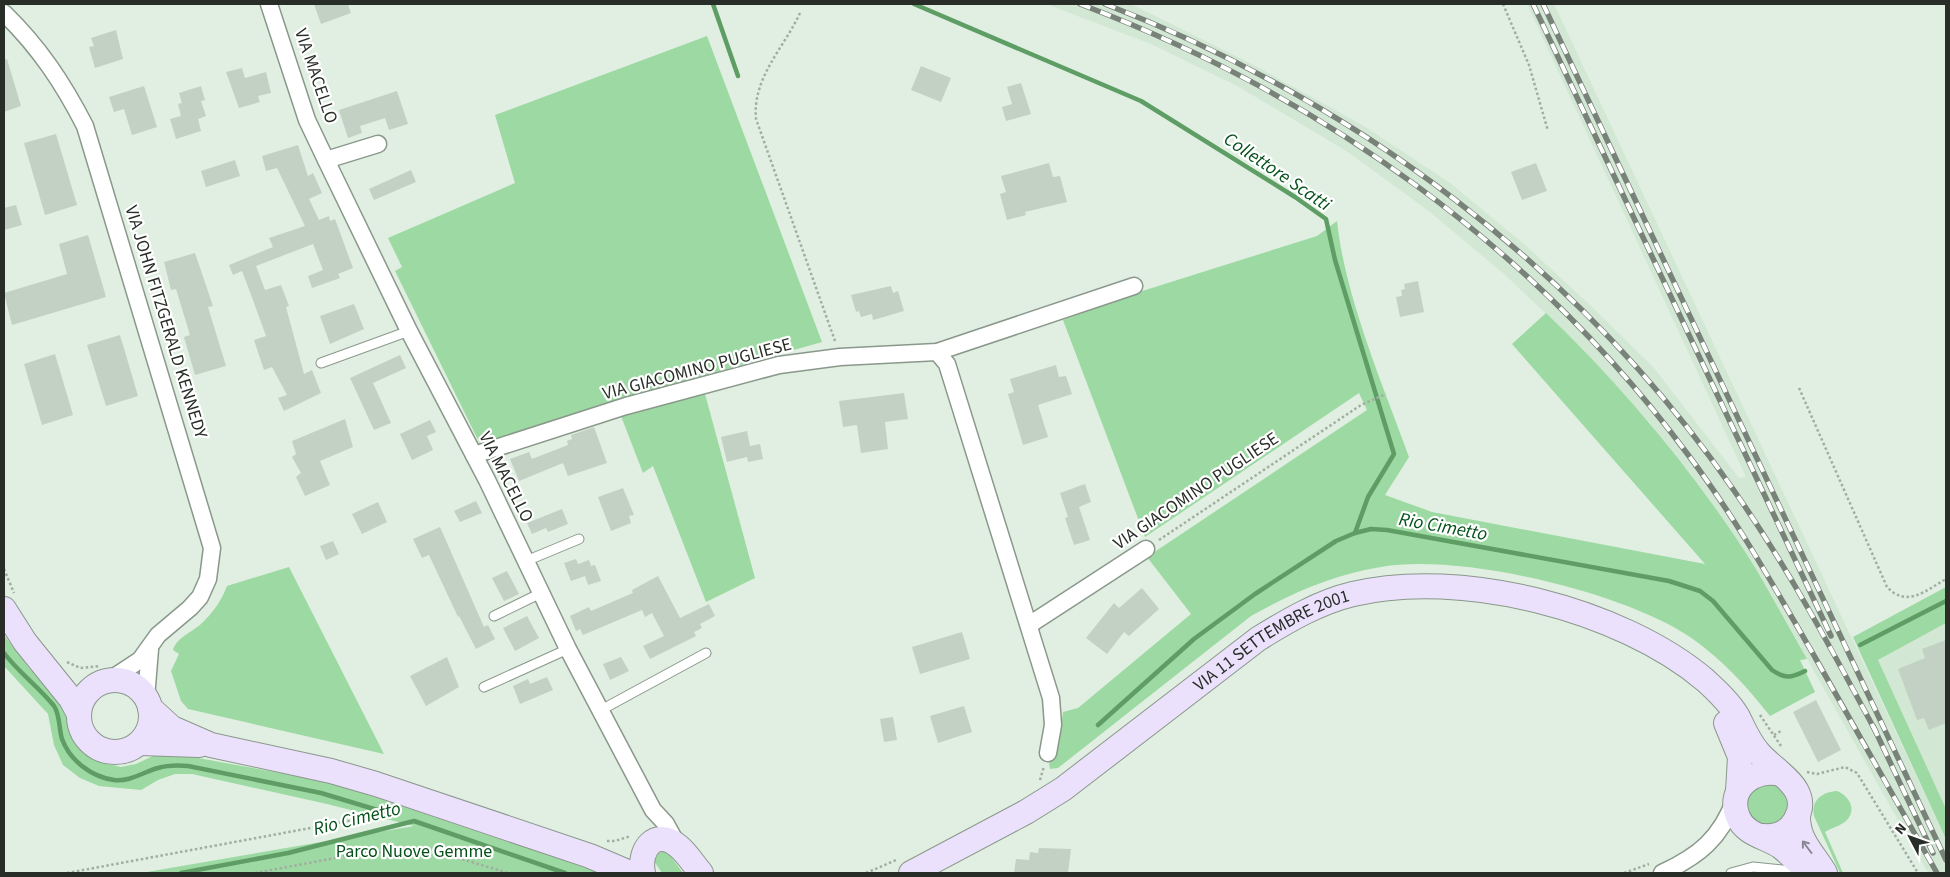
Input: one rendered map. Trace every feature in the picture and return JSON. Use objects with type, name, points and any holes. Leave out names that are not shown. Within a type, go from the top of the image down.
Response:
[{"type":"main road","name":"VIA 11 SETTEMBRE 2001","points":[[907,865],[1026,812],[1063,789],[1258,639],[1320,606],[1351,594],[1390,587],[1435,585],[1483,590],[1549,605],[1611,625],[1676,659],[1705,680],[1725,700],[1758,752],[1792,772],[1794,784],[1798,792],[1800,809],[1798,830],[1814,872]]},
{"type":"main road","points":[[10,602],[25,642],[55,664],[81,682],[102,677],[130,683],[172,728],[211,745]]},
{"type":"main road","name":"VIA 11 SETTEMBRE 2001","points":[[1676,659],[1701,684],[1720,710],[1735,742],[1740,757],[1735,808],[1741,824],[1781,847],[1814,872]]},
{"type":"main road","points":[[55,664],[78,714],[83,735],[99,749],[120,752],[140,743],[211,745],[331,771],[590,856],[630,873]]},
{"type":"main road","points":[[78,714],[84,697],[102,677]]},
{"type":"main road","points":[[140,743],[150,727],[148,703]]},
{"type":"main road","points":[[1737,795],[1742,784],[1756,774],[1764,772],[1792,772]]},
{"type":"main road","points":[[1759,835],[1780,834],[1793,824],[1798,817]]},
{"type":"main road","points":[[590,856],[646,856],[659,840],[678,846],[701,873]]},
{"type":"street","name":"VIA MACELLO","points":[[269,4],[307,120],[409,331],[474,455],[568,649],[653,810],[666,824],[678,846]]},
{"type":"street","name":"VIA JOHN FITZGERALD KENNEDY","points":[[4,13],[30,39],[56,73],[85,126],[212,548],[212,565],[205,588],[190,608],[167,626],[129,669],[102,677]]},
{"type":"street","points":[[326,160],[378,144]]},
{"type":"street","name":"VIA GIACOMINO PUGLIESE","points":[[474,455],[626,406],[769,368],[840,357],[937,352],[1134,286]]},
{"type":"street","points":[[937,352],[947,364],[1051,698],[1053,725],[1048,753]]},
{"type":"street","name":"VIA GIACOMINO PUGLIESE","points":[[1029,625],[1146,549]]},
{"type":"street","points":[[148,703],[151,646]]},
{"type":"street","points":[[1707,846],[1722,829],[1737,795]]},
{"type":"street","name":"VIA MACELLO","points":[[646,856],[653,810]]},
{"type":"street","points":[[1658,868],[1692,857],[1724,837],[1739,834],[1759,835]]},
{"type":"lane","points":[[321,363],[409,331]]},
{"type":"lane","points":[[526,561],[579,539]]},
{"type":"lane","points":[[494,616],[541,593]]},
{"type":"lane","points":[[484,686],[568,649]]},
{"type":"lane","points":[[601,710],[706,653]]},
{"type":"lane","points":[[1731,873],[1753,867],[1814,872]]},
{"type":"path","points":[[1503,4],[1530,65],[1548,131]]},
{"type":"path","points":[[800,13],[791,33],[763,78],[757,94],[756,119],[840,357]]},
{"type":"path","points":[[1799,388],[1887,587],[1894,595],[1904,598],[1915,596],[1946,579]]},
{"type":"path","name":"VIA GIACOMINO PUGLIESE","points":[[1146,549],[1361,405],[1386,394]]},
{"type":"path","points":[[4,569],[10,602]]},
{"type":"path","points":[[55,664],[80,668],[102,677]]},
{"type":"path","points":[[1758,713],[1783,750]]},
{"type":"path","points":[[1774,735],[1781,731]]},
{"type":"path","points":[[1792,772],[1817,774],[1846,767],[1857,773],[1918,873]]},
{"type":"path","points":[[1039,782],[1048,778]]},
{"type":"path","points":[[67,873],[396,813],[418,798]]},
{"type":"path","points":[[256,873],[357,854],[420,850],[445,854],[508,873]]},
{"type":"path","points":[[866,873],[907,865]]},
{"type":"path","points":[[1624,873],[1658,868]]},
{"type":"shaded area","points":[[1046,4],[1131,4],[1252,64],[1364,126],[1450,183],[1524,244],[1654,368],[1739,478],[1746,477],[1527,4],[1554,4],[1946,839],[1946,873],[1928,873],[1807,659],[1734,536],[1649,422],[1579,345],[1504,274],[1430,212],[1348,152],[1237,86],[1151,44]]},
{"type":"shaded area","points":[[1946,623],[1946,809],[1878,660]]},
{"type":"green space","points":[[707,36],[822,342],[629,397],[481,446],[395,271],[402,267],[388,238],[515,183],[495,115]]},
{"type":"green space","points":[[1337,221],[1341,250],[1356,310],[1409,457],[1385,495],[1432,512],[1705,564],[1512,344],[1546,313],[1622,391],[1669,447],[1713,505],[1753,565],[1807,659],[1800,660],[1815,692],[1770,716],[1733,674],[1702,645],[1661,620],[1625,605],[1584,591],[1496,571],[1414,564],[1381,567],[1363,570],[1314,586],[1283,599],[1251,616],[1058,768],[1050,769],[1049,763],[1059,740],[1063,712],[1078,708],[1191,614],[1147,557],[1367,410],[1359,393],[1145,537],[1063,320],[1136,293],[1317,236]]},
{"type":"green space","points":[[705,394],[755,578],[706,602],[653,466],[643,473],[621,416]]},
{"type":"green space","points":[[289,567],[384,754],[188,709],[181,701],[171,671],[179,654],[173,650],[178,641],[209,616],[218,604],[227,586]]},
{"type":"green space","points":[[1946,587],[1946,623],[1878,660],[1946,809],[1946,839],[1853,637]]},
{"type":"green space","name":"Parco Nuove Gemme","points":[[4,635],[29,668],[53,691],[65,709],[77,745],[96,761],[121,767],[136,764],[157,754],[187,756],[330,782],[600,873],[141,873],[414,826],[327,804],[192,774],[175,774],[158,780],[141,790],[99,786],[80,778],[63,765],[54,745],[48,714],[4,666]]},
{"type":"green space","points":[[1772,783],[1780,786],[1786,792],[1789,804],[1786,816],[1780,822],[1764,825],[1756,822],[1750,816],[1747,800],[1750,792],[1756,786]]},
{"type":"green space","points":[[1837,791],[1848,799],[1851,807],[1850,816],[1845,822],[1825,832],[1843,873],[1840,873],[1814,816],[1816,801],[1822,795]]},
{"type":"green space","points":[[662,851],[670,855],[683,873],[662,873],[654,861],[657,854]]},
{"type":"building","points":[[314,4],[348,4],[351,13],[321,24]]},
{"type":"building","points":[[116,30],[123,59],[95,68],[89,47],[94,46],[91,38]]},
{"type":"building","points":[[7,59],[21,106],[4,112],[4,60]]},
{"type":"building","points":[[921,66],[951,78],[941,102],[911,90]]},
{"type":"building","points":[[242,68],[245,78],[266,72],[271,93],[258,96],[260,102],[239,108],[226,72]]},
{"type":"building","points":[[1021,83],[1031,114],[1006,121],[1002,107],[1012,104],[1007,87]]},
{"type":"building","points":[[144,86],[157,127],[132,135],[124,109],[114,112],[109,97]]},
{"type":"building","points":[[201,86],[205,100],[201,101],[206,116],[198,119],[201,131],[176,139],[170,119],[181,116],[178,104],[182,103],[179,93]]},
{"type":"building","points":[[397,91],[408,124],[389,130],[385,118],[360,126],[362,133],[348,138],[339,110]]},
{"type":"building","points":[[56,134],[77,205],[45,215],[24,143]]},
{"type":"building","points":[[298,145],[308,176],[313,173],[322,193],[309,199],[319,220],[329,216],[330,221],[335,219],[353,268],[338,274],[340,278],[312,288],[308,276],[323,270],[313,244],[256,266],[265,290],[281,285],[289,306],[286,307],[304,374],[312,370],[321,393],[284,411],[278,398],[287,395],[272,367],[264,370],[254,340],[266,336],[250,292],[242,271],[233,275],[229,265],[273,247],[269,238],[305,226],[277,168],[266,171],[262,156]]},
{"type":"building","points":[[235,160],[240,176],[206,187],[201,171]]},
{"type":"building","points":[[1049,163],[1053,177],[1060,176],[1067,202],[1025,212],[1026,215],[1007,220],[1000,194],[1006,192],[1001,176]]},
{"type":"building","points":[[1536,163],[1547,191],[1522,200],[1511,172]]},
{"type":"building","points":[[411,170],[416,182],[374,200],[369,189]]},
{"type":"building","points":[[16,205],[22,225],[4,230],[4,208]]},
{"type":"building","points":[[88,235],[106,297],[12,325],[4,293],[67,274],[59,244]]},
{"type":"building","points":[[195,253],[213,306],[208,307],[226,366],[195,375],[184,337],[190,335],[176,289],[171,290],[164,262]]},
{"type":"building","points":[[1418,281],[1424,312],[1400,317],[1396,297],[1402,296],[1401,290],[1405,289],[1404,284]]},
{"type":"building","points":[[891,286],[893,293],[898,291],[904,311],[873,320],[872,314],[861,317],[859,311],[856,312],[851,295]]},
{"type":"building","points":[[354,304],[364,329],[330,344],[320,316]]},
{"type":"building","points":[[120,335],[138,396],[106,406],[87,345]]},
{"type":"building","points":[[55,354],[73,415],[42,425],[24,364]]},
{"type":"building","points":[[400,355],[406,368],[373,383],[391,423],[374,430],[350,378]]},
{"type":"building","points":[[1056,365],[1059,377],[1066,376],[1072,394],[1038,405],[1048,437],[1023,445],[1008,394],[1014,392],[1010,379]]},
{"type":"building","points":[[904,393],[908,419],[885,422],[888,449],[861,453],[857,425],[843,427],[839,401]]},
{"type":"building","points":[[345,419],[353,447],[320,461],[330,485],[305,496],[296,477],[301,473],[292,457],[296,454],[292,441]]},
{"type":"building","points":[[430,420],[436,432],[427,436],[433,450],[412,460],[400,434]]},
{"type":"building","points":[[594,427],[607,463],[568,476],[563,463],[519,481],[510,459],[529,452],[532,459],[568,445],[567,441],[572,439],[571,435]]},
{"type":"building","points":[[747,431],[750,446],[760,444],[763,459],[748,462],[747,457],[727,462],[721,437]]},
{"type":"building","points":[[1085,484],[1091,502],[1079,507],[1090,540],[1074,545],[1065,518],[1068,517],[1060,493]]},
{"type":"building","points":[[623,488],[634,515],[629,516],[631,523],[611,531],[598,497]]},
{"type":"building","points":[[476,501],[482,513],[460,522],[454,511]]},
{"type":"building","points":[[378,502],[387,522],[362,534],[352,514]]},
{"type":"building","points":[[562,509],[568,524],[548,532],[546,528],[532,534],[527,523]]},
{"type":"building","points":[[440,527],[484,627],[488,625],[495,639],[476,649],[458,617],[429,555],[422,558],[413,539]]},
{"type":"building","points":[[333,541],[339,554],[326,560],[320,546]]},
{"type":"building","points":[[576,559],[578,564],[589,560],[591,566],[595,565],[601,581],[588,585],[585,576],[571,581],[564,563]]},
{"type":"building","points":[[507,571],[519,594],[504,601],[492,578]]},
{"type":"building","points":[[658,576],[680,618],[709,604],[715,616],[700,624],[702,628],[694,632],[696,636],[650,659],[643,646],[664,636],[652,613],[645,617],[642,610],[583,635],[580,629],[576,631],[570,616],[589,607],[591,611],[633,593],[632,590]]},
{"type":"building","points":[[1142,588],[1159,609],[1129,636],[1124,632],[1107,654],[1086,638],[1114,603],[1119,608]]},
{"type":"building","points":[[527,616],[539,638],[515,651],[503,628]]},
{"type":"building","points":[[962,632],[970,659],[920,674],[912,647]]},
{"type":"building","points":[[1946,640],[1946,723],[1929,730],[1924,718],[1917,720],[1898,669],[1925,658],[1922,649]]},
{"type":"building","points":[[447,657],[459,687],[426,706],[410,676]]},
{"type":"building","points":[[621,657],[629,671],[610,680],[603,664]]},
{"type":"building","points":[[547,677],[553,690],[520,704],[513,686],[528,679],[530,684]]},
{"type":"building","points":[[1816,700],[1841,750],[1818,762],[1793,712]]},
{"type":"building","points":[[964,706],[972,732],[938,743],[930,716]]},
{"type":"building","points":[[893,717],[897,740],[884,742],[880,719]]},
{"type":"building","points":[[1039,848],[1071,849],[1068,873],[1014,873],[1016,859],[1029,860],[1030,852],[1038,853]]},
{"type":"waterway","points":[[713,4],[738,76]]},
{"type":"waterway","name":"Collettore Scatti","points":[[914,4],[1141,101],[1295,197],[1326,219],[1335,260],[1394,454],[1368,497],[1355,533]]},
{"type":"waterway","name":"Rio Cimetto","points":[[1098,725],[1194,639],[1255,594],[1336,541],[1371,529],[1387,530],[1669,581],[1700,591],[1713,601],[1772,670],[1784,676],[1796,675],[1805,671]]},
{"type":"waterway","name":"Rio Cimetto","points":[[1860,645],[1946,601]]},
{"type":"waterway","points":[[4,653],[54,706],[62,739],[66,747],[76,761],[90,772],[106,778],[120,780],[162,767],[188,766],[321,793],[384,812]]},
{"type":"waterway","name":"Rio Cimetto","points":[[181,873],[288,853],[414,821],[565,873]]},
{"type":"railway","points":[[1080,4],[1169,41],[1255,84],[1338,132],[1417,186],[1492,246],[1563,310],[1629,381],[1707,480],[1786,607],[1937,873]]},
{"type":"railway","points":[[1105,4],[1198,44],[1288,90],[1374,142],[1456,201],[1534,265],[1607,335],[1674,411],[1735,492],[1791,580],[1876,732]]},
{"type":"railway","points":[[1533,4],[1831,636]]},
{"type":"railway","points":[[1543,4],[1946,860]]},
{"type":"railway","points":[[1873,726],[1933,853]]}]
